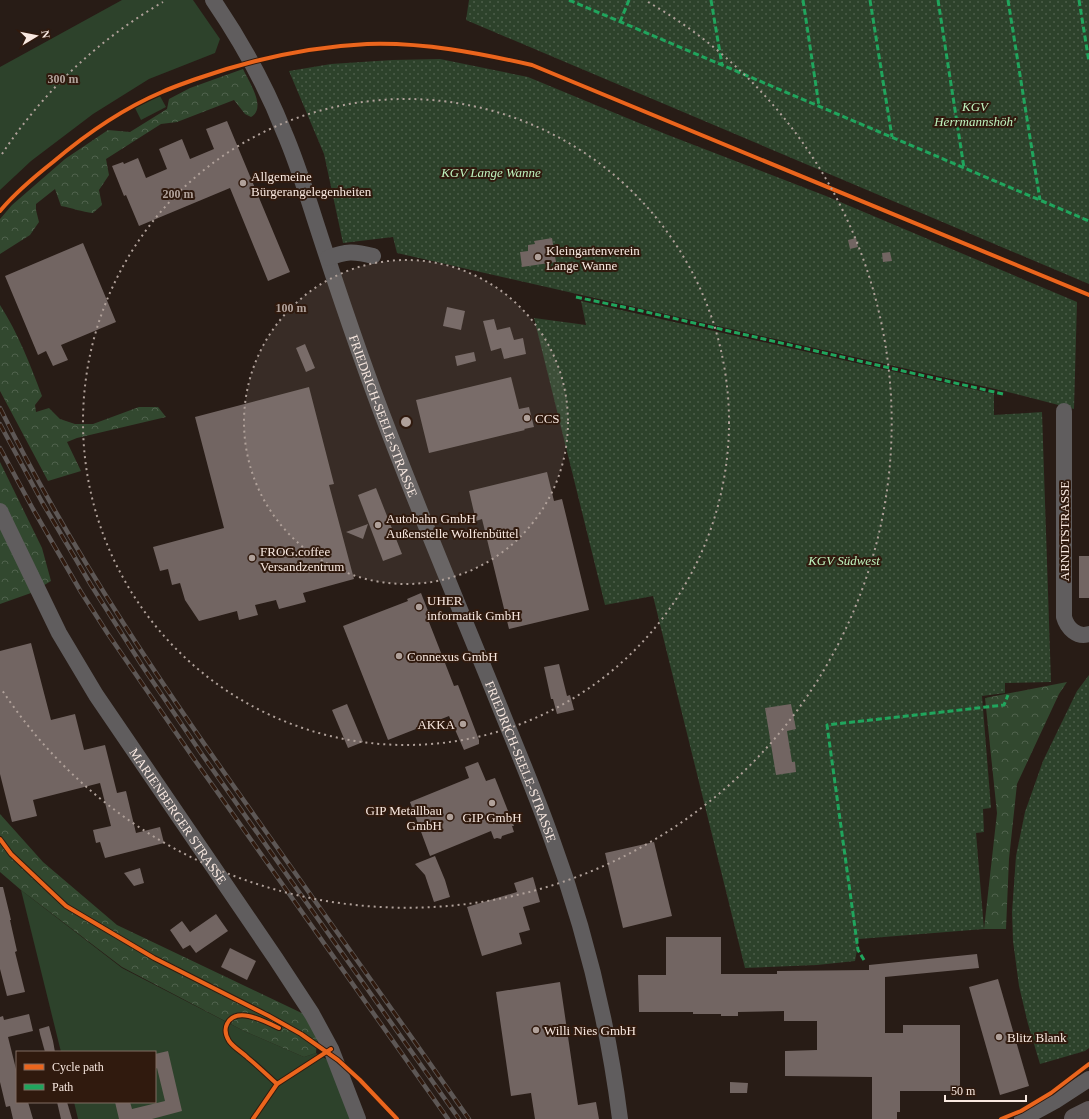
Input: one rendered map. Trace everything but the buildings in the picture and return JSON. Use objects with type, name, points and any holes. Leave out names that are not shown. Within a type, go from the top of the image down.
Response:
[{"type":"highway","points":[[1075,1119],[1089,1112]]},
{"type":"street","name":"FRIEDRICH-SEELE-STRASSE","points":[[214,0],[237,37],[265,90],[283,129],[293,154],[368,376],[414,497],[534,789],[561,864],[580,924],[595,984],[607,1042],[620,1119]]},
{"type":"street","points":[[328,258],[348,252],[374,256]]},
{"type":"street","name":"ARNDTSTRASSE","points":[[1064,411],[1064,617],[1066,624],[1078,634],[1086,636],[1089,634]]},
{"type":"street","name":"MARIENBERGER STRASSE","points":[[0,511],[59,633],[96,696],[312,1014],[331,1049],[358,1119]]},
{"type":"street","points":[[1022,1119],[1055,1101],[1089,1078]]},
{"type":"green space","points":[[122,0],[193,0],[220,39],[215,53],[149,79],[93,114],[31,161],[0,190],[0,67]]},
{"type":"green space","name":"KGV Herrmannshöh'","points":[[469,0],[1089,0],[1089,284],[466,20]]},
{"type":"green space","name":"KGV Lange Wanne","points":[[440,59],[528,77],[668,135],[826,196],[1077,302],[1074,409],[1004,391],[397,253],[393,237],[343,243],[324,154],[289,71],[331,64],[392,60]]},
{"type":"green space","points":[[243,69],[257,101],[257,108],[251,117],[245,114],[234,100],[177,122],[161,124],[106,159],[109,175],[99,190],[102,205],[93,213],[61,206],[55,189],[36,204],[39,222],[30,235],[0,254],[0,219],[12,205],[65,159],[108,130],[130,132],[167,109],[169,99],[190,88]]},
{"type":"green space","points":[[160,96],[166,107],[141,120],[135,108]]},
{"type":"green space","name":"KGV Südwest","points":[[581,301],[994,394],[994,415],[1042,412],[1051,682],[1005,683],[1005,693],[982,696],[991,808],[983,809],[984,832],[976,833],[984,929],[859,939],[855,961],[817,965],[745,968],[653,596],[605,605],[534,318],[586,325]]},
{"type":"green space","points":[[0,305],[18,338],[42,396],[35,405],[36,412],[49,408],[60,419],[75,424],[93,424],[139,407],[158,407],[166,417],[77,438],[67,442],[81,471],[48,481],[0,391]]},
{"type":"green space","points":[[0,462],[42,548],[51,581],[31,593],[0,604]]},
{"type":"green space","points":[[1089,675],[1089,1048],[1085,1051],[1040,1064],[1019,986],[1013,941],[1012,912],[1016,856],[1025,812],[1043,761],[1077,691]]},
{"type":"green space","points":[[1067,682],[1059,694],[1017,784],[1009,859],[1006,929],[984,929],[997,813],[985,698]]},
{"type":"green space","points":[[0,814],[43,862],[117,925],[310,1017],[318,1032],[316,1053],[304,1057],[244,1031],[122,967],[21,890],[0,872]]},
{"type":"green space","points":[[21,890],[122,968],[244,1031],[304,1057],[316,1053],[333,1063],[355,1119],[78,1119],[74,1103],[156,1103],[156,1051],[61,1051]]},
{"type":"railway","points":[[0,408],[59,518],[124,624],[158,676],[228,778],[469,1119]]},
{"type":"railway","points":[[0,424],[42,502],[91,585],[143,667],[201,753],[459,1119]]},
{"type":"railway","points":[[0,448],[81,592],[108,634],[194,759],[448,1119]]},
{"type":"marked path","points":[[569,0],[1089,221]]},
{"type":"marked path","points":[[620,22],[629,0]]},
{"type":"marked path","points":[[711,0],[722,65]]},
{"type":"marked path","points":[[803,0],[819,106]]},
{"type":"marked path","points":[[870,0],[892,137]]},
{"type":"marked path","points":[[938,0],[964,168]]},
{"type":"marked path","points":[[1008,0],[1040,200]]},
{"type":"marked path","points":[[1079,0],[1089,62]]},
{"type":"marked path","points":[[576,297],[1003,394]]},
{"type":"marked path","points":[[864,960],[858,950],[827,725],[1004,705],[1008,695]]},
{"type":"cycle path","points":[[0,211],[32,179],[91,132],[133,106],[170,88],[259,60],[302,51],[367,44],[409,45],[450,49],[532,65],[1089,295]]},
{"type":"cycle path","points":[[0,839],[11,854],[66,906],[154,958],[269,1016],[301,1034],[338,1060],[360,1080],[397,1119]]},
{"type":"cycle path","points":[[277,1084],[229,1041],[226,1026],[231,1018],[244,1015],[259,1019],[279,1028]]},
{"type":"cycle path","points":[[253,1119],[277,1084],[331,1049]]},
{"type":"cycle path","points":[[1001,1119],[1021,1111],[1051,1093],[1089,1064]]},
{"type":"place","name":"Allgemeine Bürgerangelegenheiten","points":[[243,183]]},
{"type":"place","name":"Kleingartenverein Lange Wanne","points":[[538,257]]},
{"type":"place","name":"CCS","points":[[527,418]]},
{"type":"place","name":"Autobahn GmbH Außenstelle Wolfenbüttel","points":[[378,525]]},
{"type":"place","name":"FROG.coffee Versandzentrum","points":[[252,558]]},
{"type":"place","name":"UHER informatik GmbH","points":[[419,607]]},
{"type":"place","name":"Connexus GmbH","points":[[399,656]]},
{"type":"place","name":"AKKA","points":[[463,724]]},
{"type":"place","name":"GIP GmbH","points":[[492,803]]},
{"type":"place","name":"GIP Metallbau GmbH","points":[[450,817]]},
{"type":"place","name":"Willi Nies GmbH","points":[[536,1030]]},
{"type":"place","name":"Blitz Blank","points":[[999,1037]]}]
